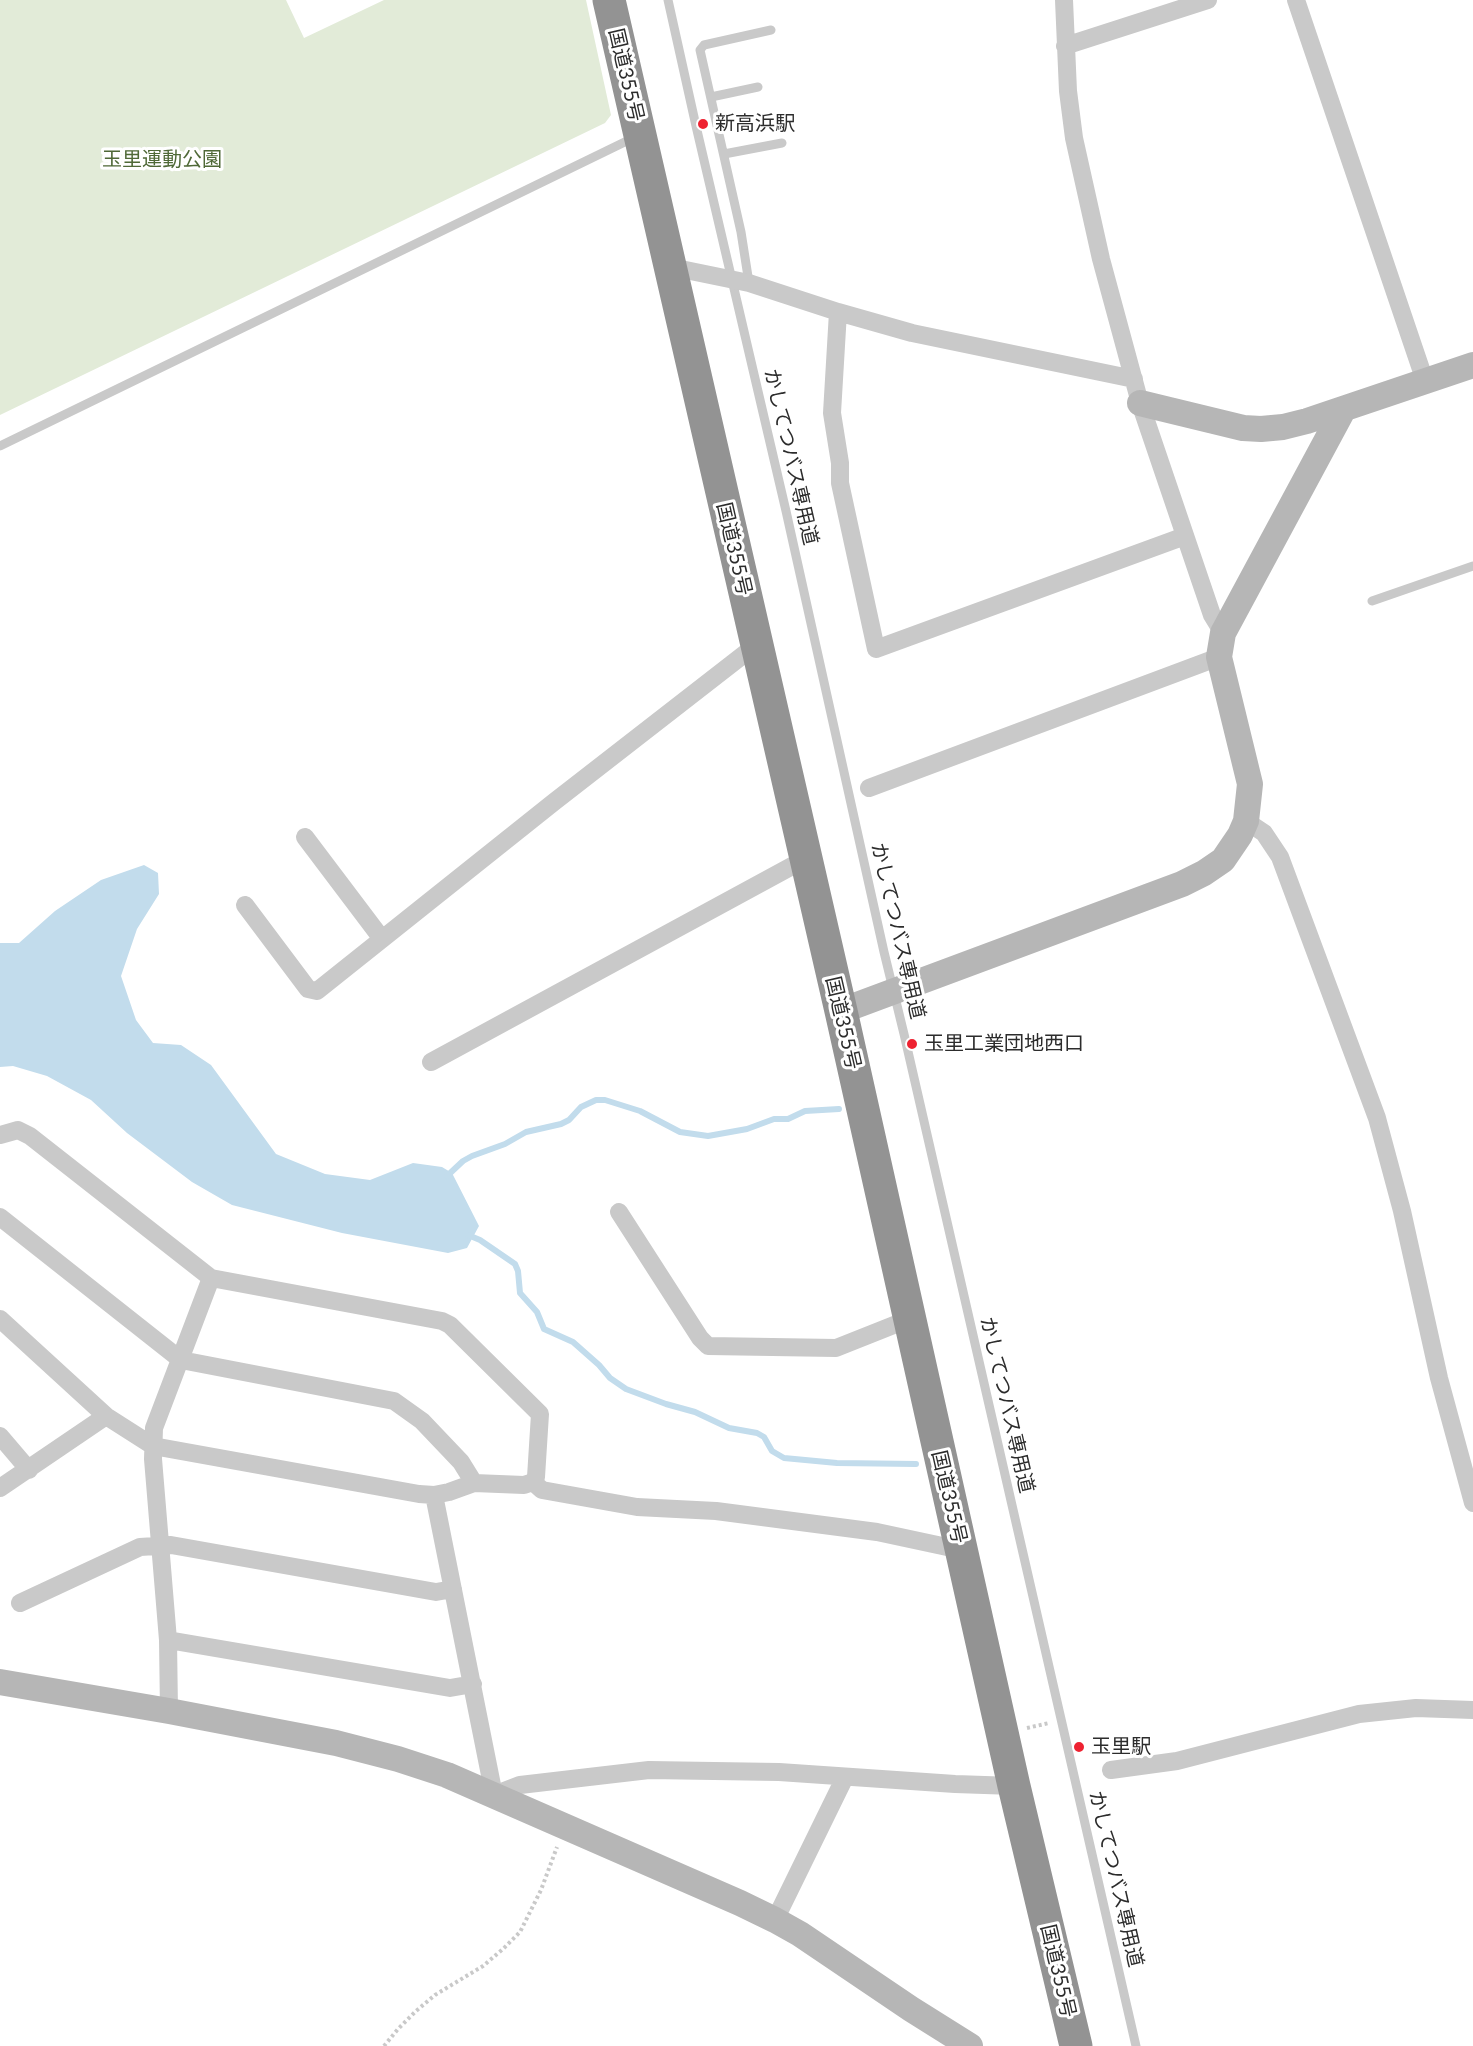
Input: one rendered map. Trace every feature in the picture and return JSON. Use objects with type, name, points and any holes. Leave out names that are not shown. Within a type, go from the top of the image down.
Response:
[{"type":"highway","name":"国道355号","points":[[609,0],[804,859],[841,1011],[1014,1786],[1076,2046]]},
{"type":"street","points":[[841,1011],[1182,884],[1223,860],[1240,835],[1246,821],[1250,784],[1221,645],[1137,391],[1084,191],[1071,115],[1064,0]]},
{"type":"street","points":[[1065,46],[1208,0]]},
{"type":"street","points":[[1296,0],[1425,381]]},
{"type":"street","points":[[671,267],[741,281],[912,333],[1137,391],[1243,428],[1283,427],[1343,410],[1473,365]]},
{"type":"street","points":[[838,312],[832,413],[840,463],[840,483],[876,649],[1185,536]]},
{"type":"street","points":[[869,788],[1221,645],[1343,410]]},
{"type":"street","points":[[245,904],[308,989],[312,991],[321,988],[756,645]]},
{"type":"street","points":[[1246,821],[1264,832],[1280,857],[1377,1118],[1402,1211],[1439,1377],[1473,1503]]},
{"type":"street","points":[[305,837],[382,939]]},
{"type":"street","points":[[431,1062],[804,859]]},
{"type":"street","points":[[0,1135],[18,1130],[30,1136],[211,1278],[442,1321],[450,1325],[540,1414],[536,1477],[533,1482],[524,1485],[474,1483],[434,1495],[419,1494],[153,1446],[106,1416],[0,1319]]},
{"type":"street","points":[[619,1212],[700,1338],[708,1346],[836,1348],[909,1319]]},
{"type":"street","points":[[0,1217],[181,1360],[394,1401],[422,1420],[461,1462],[474,1483]]},
{"type":"street","points":[[169,1711],[168,1640],[153,1446],[154,1428],[211,1278]]},
{"type":"street","points":[[0,1488],[106,1416]]},
{"type":"street","points":[[0,1436],[29,1470]]},
{"type":"street","points":[[533,1482],[542,1490],[637,1507],[716,1511],[877,1532],[947,1547],[960,1547]]},
{"type":"street","points":[[434,1495],[494,1795]]},
{"type":"street","points":[[20,1603],[140,1547],[171,1545],[436,1592],[453,1589]]},
{"type":"street","points":[[168,1640],[450,1688],[473,1684]]},
{"type":"street","points":[[0,1682],[169,1711],[357,1748],[447,1775],[775,1920],[800,1934],[970,2046]]},
{"type":"street","points":[[1111,1770],[1178,1761],[1359,1714],[1416,1708],[1473,1710]]},
{"type":"street","points":[[494,1795],[520,1785],[649,1770],[779,1772],[1014,1786]]},
{"type":"street","points":[[775,1920],[845,1777]]},
{"type":"lane","name":"かしてつバス専用道","points":[[668,0],[696,126],[741,281],[893,991],[1136,2046]]},
{"type":"lane","points":[[741,281],[741,232],[700,50],[702,47],[771,30]]},
{"type":"lane","points":[[711,97],[759,87]]},
{"type":"lane","points":[[0,446],[640,135]]},
{"type":"lane","points":[[724,154],[782,143]]},
{"type":"lane","points":[[1372,601],[1473,566]]},
{"type":"path","points":[[1003,1734],[1061,1720]]},
{"type":"path","points":[[384,2046],[416,2011],[435,1995],[483,1966],[520,1932],[541,1890],[564,1826]]},
{"type":"green space","name":"玉里運動公園","points":[[0,0],[286,0],[304,38],[384,0],[586,0],[611,115],[605,123],[0,415]]},
{"type":"water","points":[[144,865],[158,873],[159,894],[137,929],[121,976],[136,1020],[153,1043],[181,1045],[211,1065],[276,1154],[325,1174],[370,1180],[413,1163],[442,1167],[452,1173],[479,1226],[467,1248],[448,1253],[342,1233],[232,1205],[192,1182],[127,1133],[91,1100],[47,1076],[13,1066],[0,1067],[0,943],[19,943],[55,911],[101,880]]},
{"type":"waterway","points":[[447,1176],[472,1156],[505,1144],[526,1132],[561,1124],[569,1120],[581,1107],[596,1100],[605,1100],[640,1111],[680,1132],[708,1136],[747,1129],[774,1119],[788,1119],[805,1111],[839,1109]]},
{"type":"waterway","points":[[468,1235],[480,1240],[515,1264],[520,1293],[537,1312],[544,1329],[573,1342],[610,1378],[626,1389],[695,1412],[729,1428],[757,1433],[764,1437],[772,1451],[784,1458],[837,1463],[916,1464]]},
{"type":"place","name":"新高浜駅","points":[[703,124]]},
{"type":"place","name":"玉里工業団地西口","points":[[912,1044]]},
{"type":"place","name":"玉里駅","points":[[1079,1747]]}]
